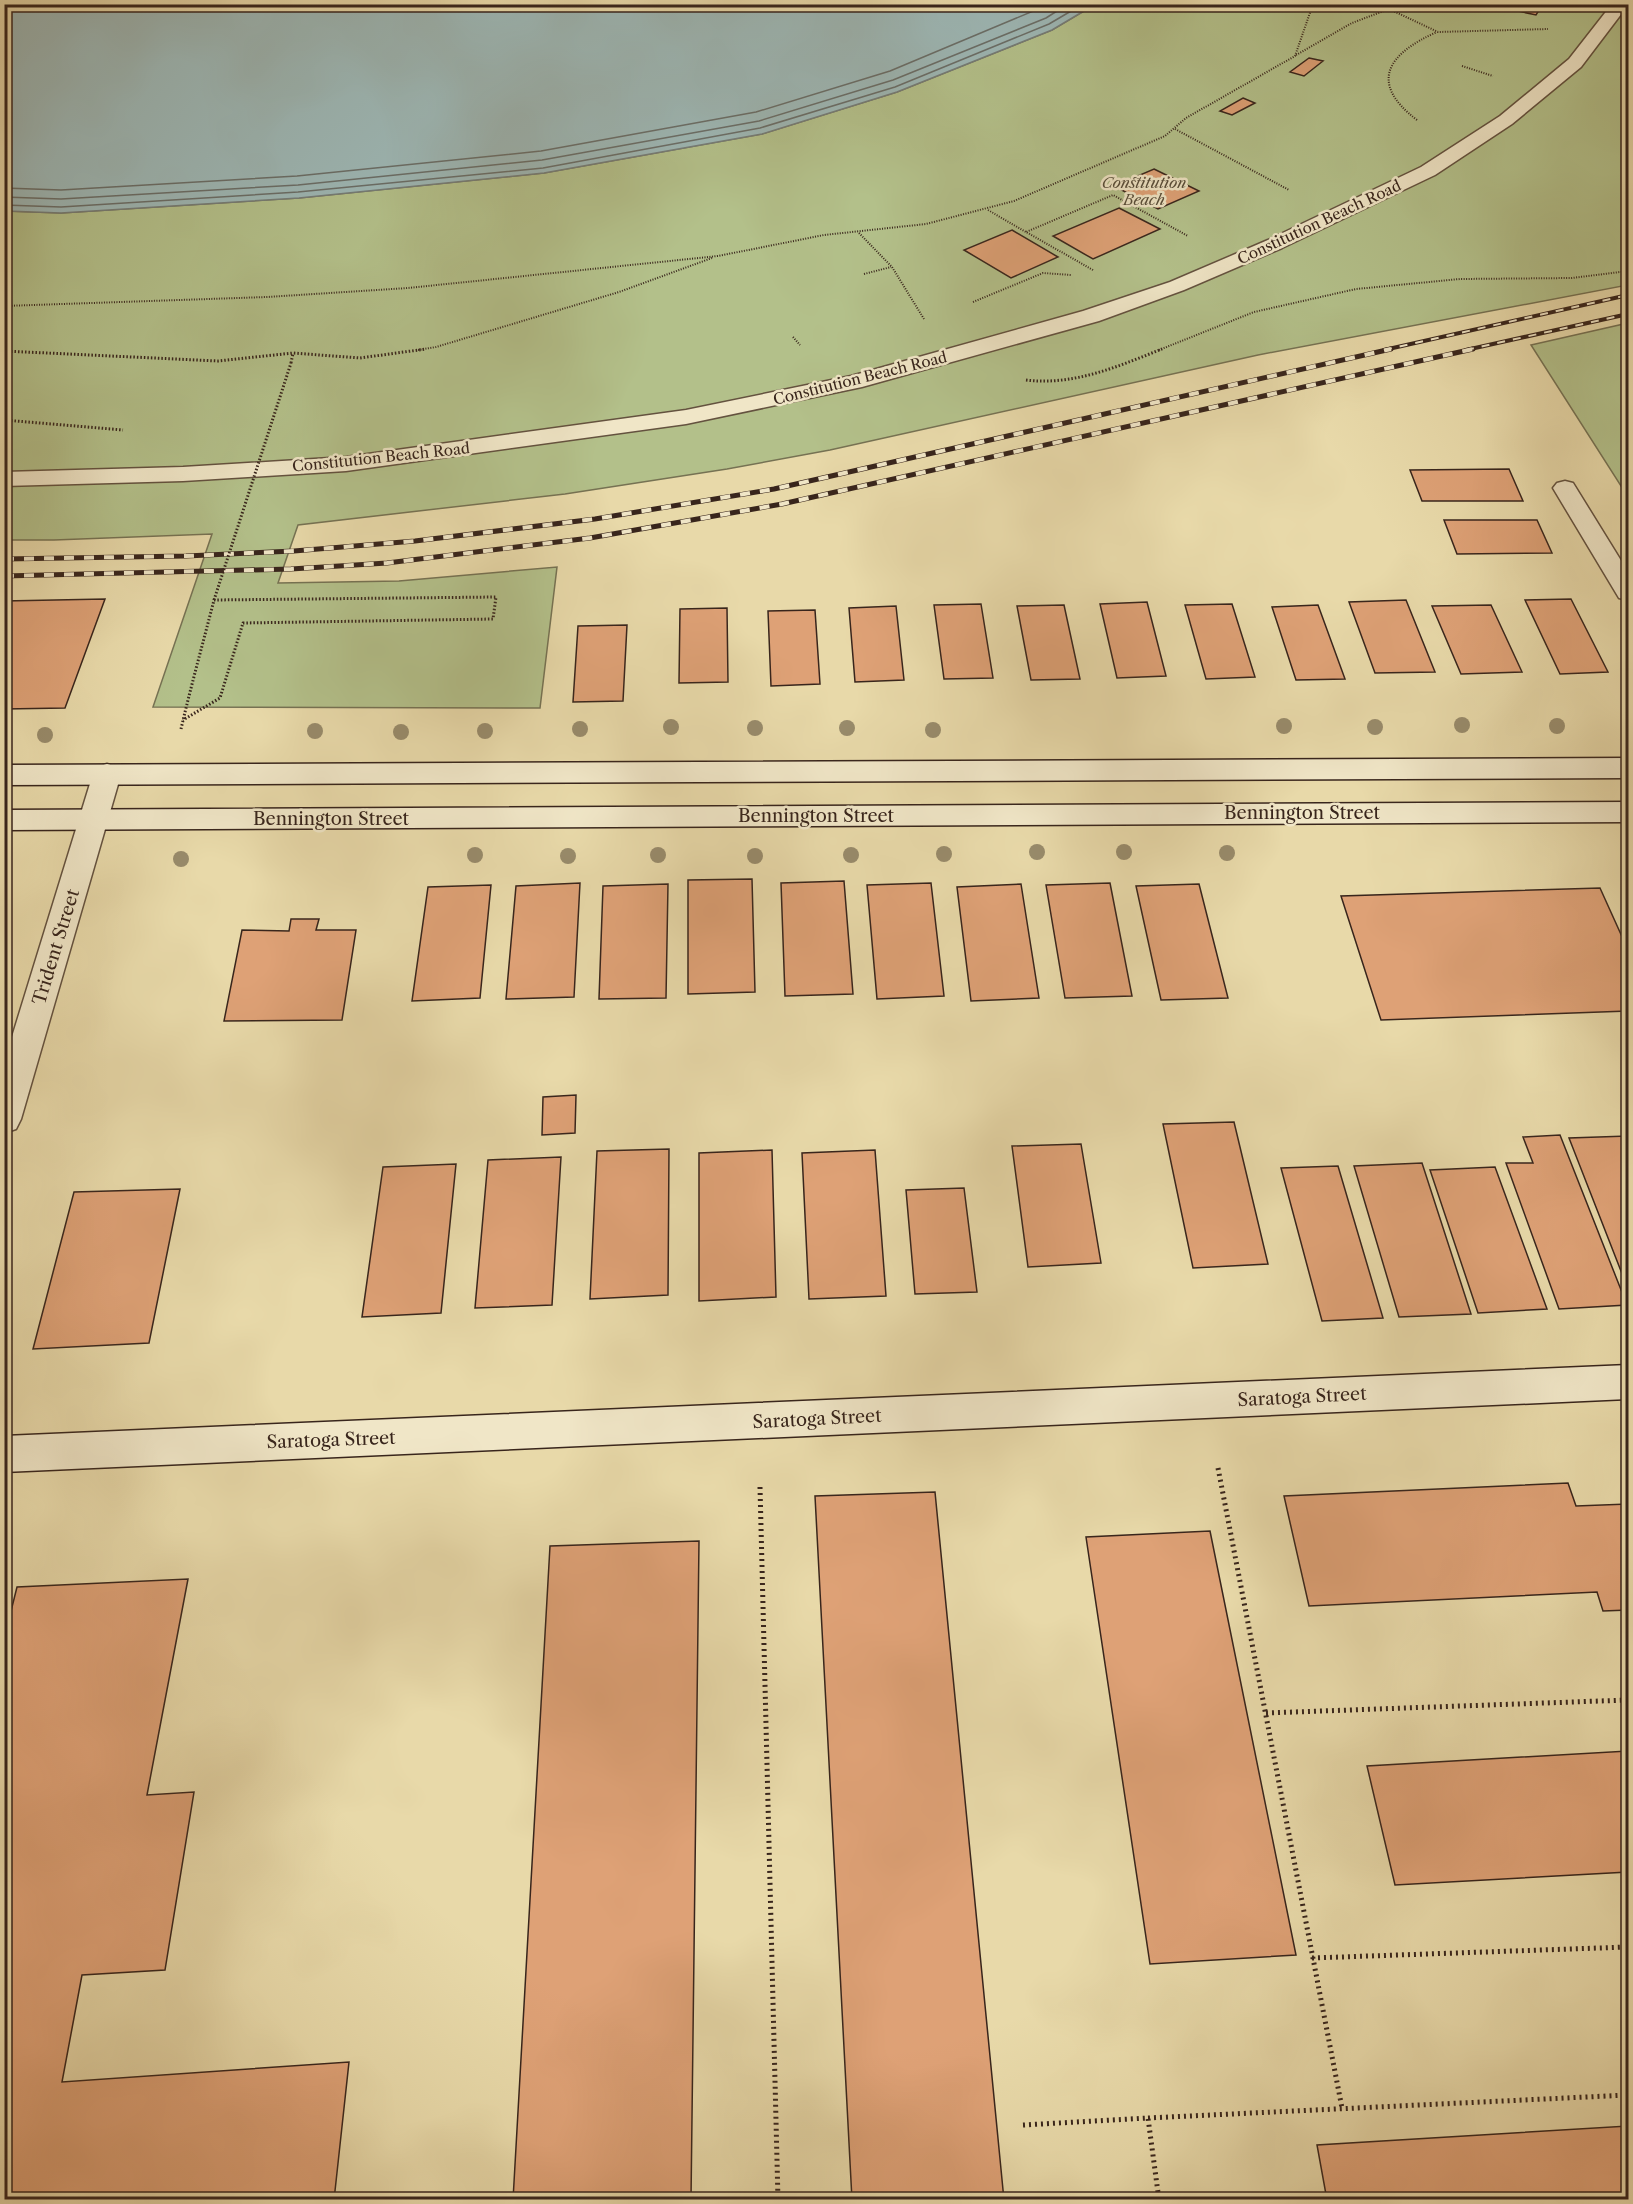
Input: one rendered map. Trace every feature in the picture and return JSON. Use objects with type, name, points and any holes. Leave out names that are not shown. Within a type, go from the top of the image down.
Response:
[{"type":"main road","name":"Constitution Beach Road","points":[[4,479],[183,474],[346,464],[686,417],[854,382],[1080,319],[1177,286],[1253,254],[1428,171],[1506,120],[1575,63],[1621,4]]},
{"type":"main road","points":[[1565,488],[1629,592]]},
{"type":"main road","points":[[4,775],[1629,768]]},
{"type":"main road","name":"Trident Street","points":[[4,1119],[107,774]]},
{"type":"main road","name":"Bennington Street","points":[[4,820],[1629,812]]},
{"type":"main road","name":"Saratoga Street","points":[[4,1454],[1629,1382]]},
{"type":"path","points":[[1295,56],[1313,4]]},
{"type":"path","points":[[4,306],[267,297],[408,288],[718,256],[824,235],[926,224],[988,210],[1092,169],[1165,136],[1186,118],[1263,76],[1334,31],[1364,16],[1389,9],[1438,32]]},
{"type":"path","points":[[1417,120],[1393,97],[1388,84],[1390,68],[1401,52],[1420,39],[1438,32],[1551,29]]},
{"type":"path","points":[[1462,66],[1498,77]]},
{"type":"path","points":[[1175,129],[1295,194]]},
{"type":"path","points":[[1026,232],[1113,195],[1192,238]]},
{"type":"path","points":[[988,210],[1096,272]]},
{"type":"path","points":[[858,232],[892,267],[925,321]]},
{"type":"path","points":[[4,351],[189,361],[218,361],[293,352],[360,358],[392,355],[436,346],[619,292],[718,256]]},
{"type":"path","points":[[864,274],[892,267]]},
{"type":"path","points":[[1023,379],[1035,383],[1065,381],[1166,349],[1252,313],[1308,298],[1368,287],[1462,279],[1588,277],[1629,271]]},
{"type":"path","points":[[970,303],[1043,273],[1075,276]]},
{"type":"path","points":[[794,337],[801,345]]},
{"type":"path","points":[[181,730],[214,600],[293,352]]},
{"type":"path","points":[[4,420],[124,430]]},
{"type":"path","points":[[183,720],[220,698],[243,623],[493,619],[496,597],[214,600]]},
{"type":"path","points":[[1218,1468],[1342,2108]]},
{"type":"path","points":[[760,1487],[778,2199]]},
{"type":"path","points":[[1266,1713],[1629,1700]]},
{"type":"path","points":[[1312,1958],[1629,1947]]},
{"type":"path","points":[[1023,2125],[1629,2095]]},
{"type":"path","points":[[1148,2118],[1159,2199]]},
{"type":"green space","name":"Constitution Beach","points":[[1094,5],[1628,5],[1628,285],[1258,355],[830,450],[727,469],[565,494],[298,525],[278,583],[399,581],[557,567],[540,708],[153,707],[212,534],[5,540],[5,211],[61,213],[299,198],[544,173],[762,134],[897,92],[1052,30]]},
{"type":"green space","points":[[1628,323],[1628,497],[1531,345]]},
{"type":"water","points":[[5,4],[1094,5],[1052,30],[897,92],[762,134],[544,173],[299,198],[61,213],[5,211]]},
{"type":"building","points":[[1486,4],[1543,4],[1536,15]]},
{"type":"building","points":[[1309,58],[1323,61],[1304,76],[1290,72]]},
{"type":"building","points":[[1243,98],[1255,103],[1232,115],[1220,111]]},
{"type":"building","points":[[1154,169],[1199,191],[1158,209],[1114,186]]},
{"type":"building","points":[[1119,208],[1160,229],[1093,259],[1053,236]]},
{"type":"building","points":[[1012,230],[1058,257],[1011,278],[964,250]]},
{"type":"building","points":[[1509,469],[1523,501],[1422,501],[1410,470]]},
{"type":"building","points":[[1444,520],[1537,520],[1552,553],[1457,554]]},
{"type":"building","points":[[105,599],[65,708],[4,709],[4,601]]},
{"type":"building","points":[[1571,599],[1608,672],[1560,674],[1525,600]]},
{"type":"building","points":[[1406,600],[1435,672],[1375,673],[1349,602]]},
{"type":"building","points":[[1147,602],[1166,676],[1117,678],[1100,604]]},
{"type":"building","points":[[981,604],[993,678],[944,679],[934,605]]},
{"type":"building","points":[[1232,604],[1255,677],[1206,679],[1185,605]]},
{"type":"building","points":[[1064,605],[1080,679],[1031,680],[1017,606]]},
{"type":"building","points":[[1318,605],[1345,679],[1296,680],[1272,607]]},
{"type":"building","points":[[1491,605],[1522,672],[1461,674],[1432,606]]},
{"type":"building","points":[[896,606],[904,680],[855,682],[849,608]]},
{"type":"building","points":[[727,608],[728,682],[679,683],[680,609]]},
{"type":"building","points":[[815,610],[820,684],[771,686],[768,611]]},
{"type":"building","points":[[627,625],[623,701],[573,702],[578,626]]},
{"type":"building","points":[[752,879],[755,992],[688,994],[688,880]]},
{"type":"building","points":[[844,881],[853,994],[785,996],[781,883]]},
{"type":"building","points":[[580,883],[574,997],[506,999],[516,886]]},
{"type":"building","points":[[931,883],[944,996],[877,999],[867,885]]},
{"type":"building","points":[[1110,883],[1132,996],[1065,998],[1046,885]]},
{"type":"building","points":[[668,884],[666,998],[599,999],[603,886]]},
{"type":"building","points":[[1021,884],[1039,998],[971,1001],[957,887]]},
{"type":"building","points":[[1199,884],[1228,998],[1161,1000],[1136,886]]},
{"type":"building","points":[[491,885],[480,998],[412,1001],[428,887]]},
{"type":"building","points":[[1600,888],[1628,950],[1628,1011],[1381,1020],[1341,896]]},
{"type":"building","points":[[291,919],[319,919],[316,930],[356,930],[342,1020],[224,1021],[242,930],[289,931]]},
{"type":"building","points":[[576,1095],[575,1133],[542,1135],[543,1097]]},
{"type":"building","points":[[1234,1122],[1268,1264],[1193,1268],[1163,1124]]},
{"type":"building","points":[[1560,1135],[1627,1305],[1559,1309],[1506,1163],[1533,1163],[1523,1137]]},
{"type":"building","points":[[1628,1136],[1628,1289],[1569,1138]]},
{"type":"building","points":[[1081,1144],[1101,1263],[1028,1267],[1012,1146]]},
{"type":"building","points":[[669,1149],[668,1295],[590,1299],[597,1151]]},
{"type":"building","points":[[772,1150],[776,1297],[699,1301],[699,1153]]},
{"type":"building","points":[[875,1150],[886,1296],[809,1299],[802,1153]]},
{"type":"building","points":[[561,1157],[552,1305],[475,1308],[488,1160]]},
{"type":"building","points":[[1422,1163],[1471,1314],[1399,1317],[1354,1166]]},
{"type":"building","points":[[456,1164],[441,1313],[362,1317],[383,1167]]},
{"type":"building","points":[[1338,1166],[1383,1318],[1322,1321],[1281,1168]]},
{"type":"building","points":[[1495,1167],[1547,1309],[1478,1313],[1430,1170]]},
{"type":"building","points":[[964,1188],[977,1292],[915,1294],[906,1190]]},
{"type":"building","points":[[180,1189],[149,1343],[33,1349],[74,1192]]},
{"type":"building","points":[[1568,1483],[1576,1506],[1628,1504],[1628,1610],[1603,1611],[1597,1592],[1309,1606],[1284,1496]]},
{"type":"building","points":[[935,1492],[1004,2200],[852,2200],[815,1496]]},
{"type":"building","points":[[1210,1531],[1296,1955],[1150,1964],[1086,1537]]},
{"type":"building","points":[[699,1541],[691,2200],[513,2200],[550,1546]]},
{"type":"building","points":[[188,1579],[147,1795],[194,1792],[165,1970],[82,1975],[62,2082],[349,2062],[334,2200],[4,2200],[4,1639],[17,1587]]},
{"type":"building","points":[[1628,1751],[1628,1872],[1395,1885],[1367,1766]]},
{"type":"building","points":[[1628,2126],[1628,2200],[1327,2200],[1317,2145]]},
{"type":"railway","points":[[1384,350],[1628,295]]},
{"type":"railway","points":[[1466,350],[1628,314]]},
{"type":"railway","points":[[4,559],[186,556],[294,551],[415,541],[595,519],[774,489],[1391,349]]},
{"type":"railway","points":[[4,576],[291,569],[387,563],[590,538],[782,504],[1473,349]]}]
